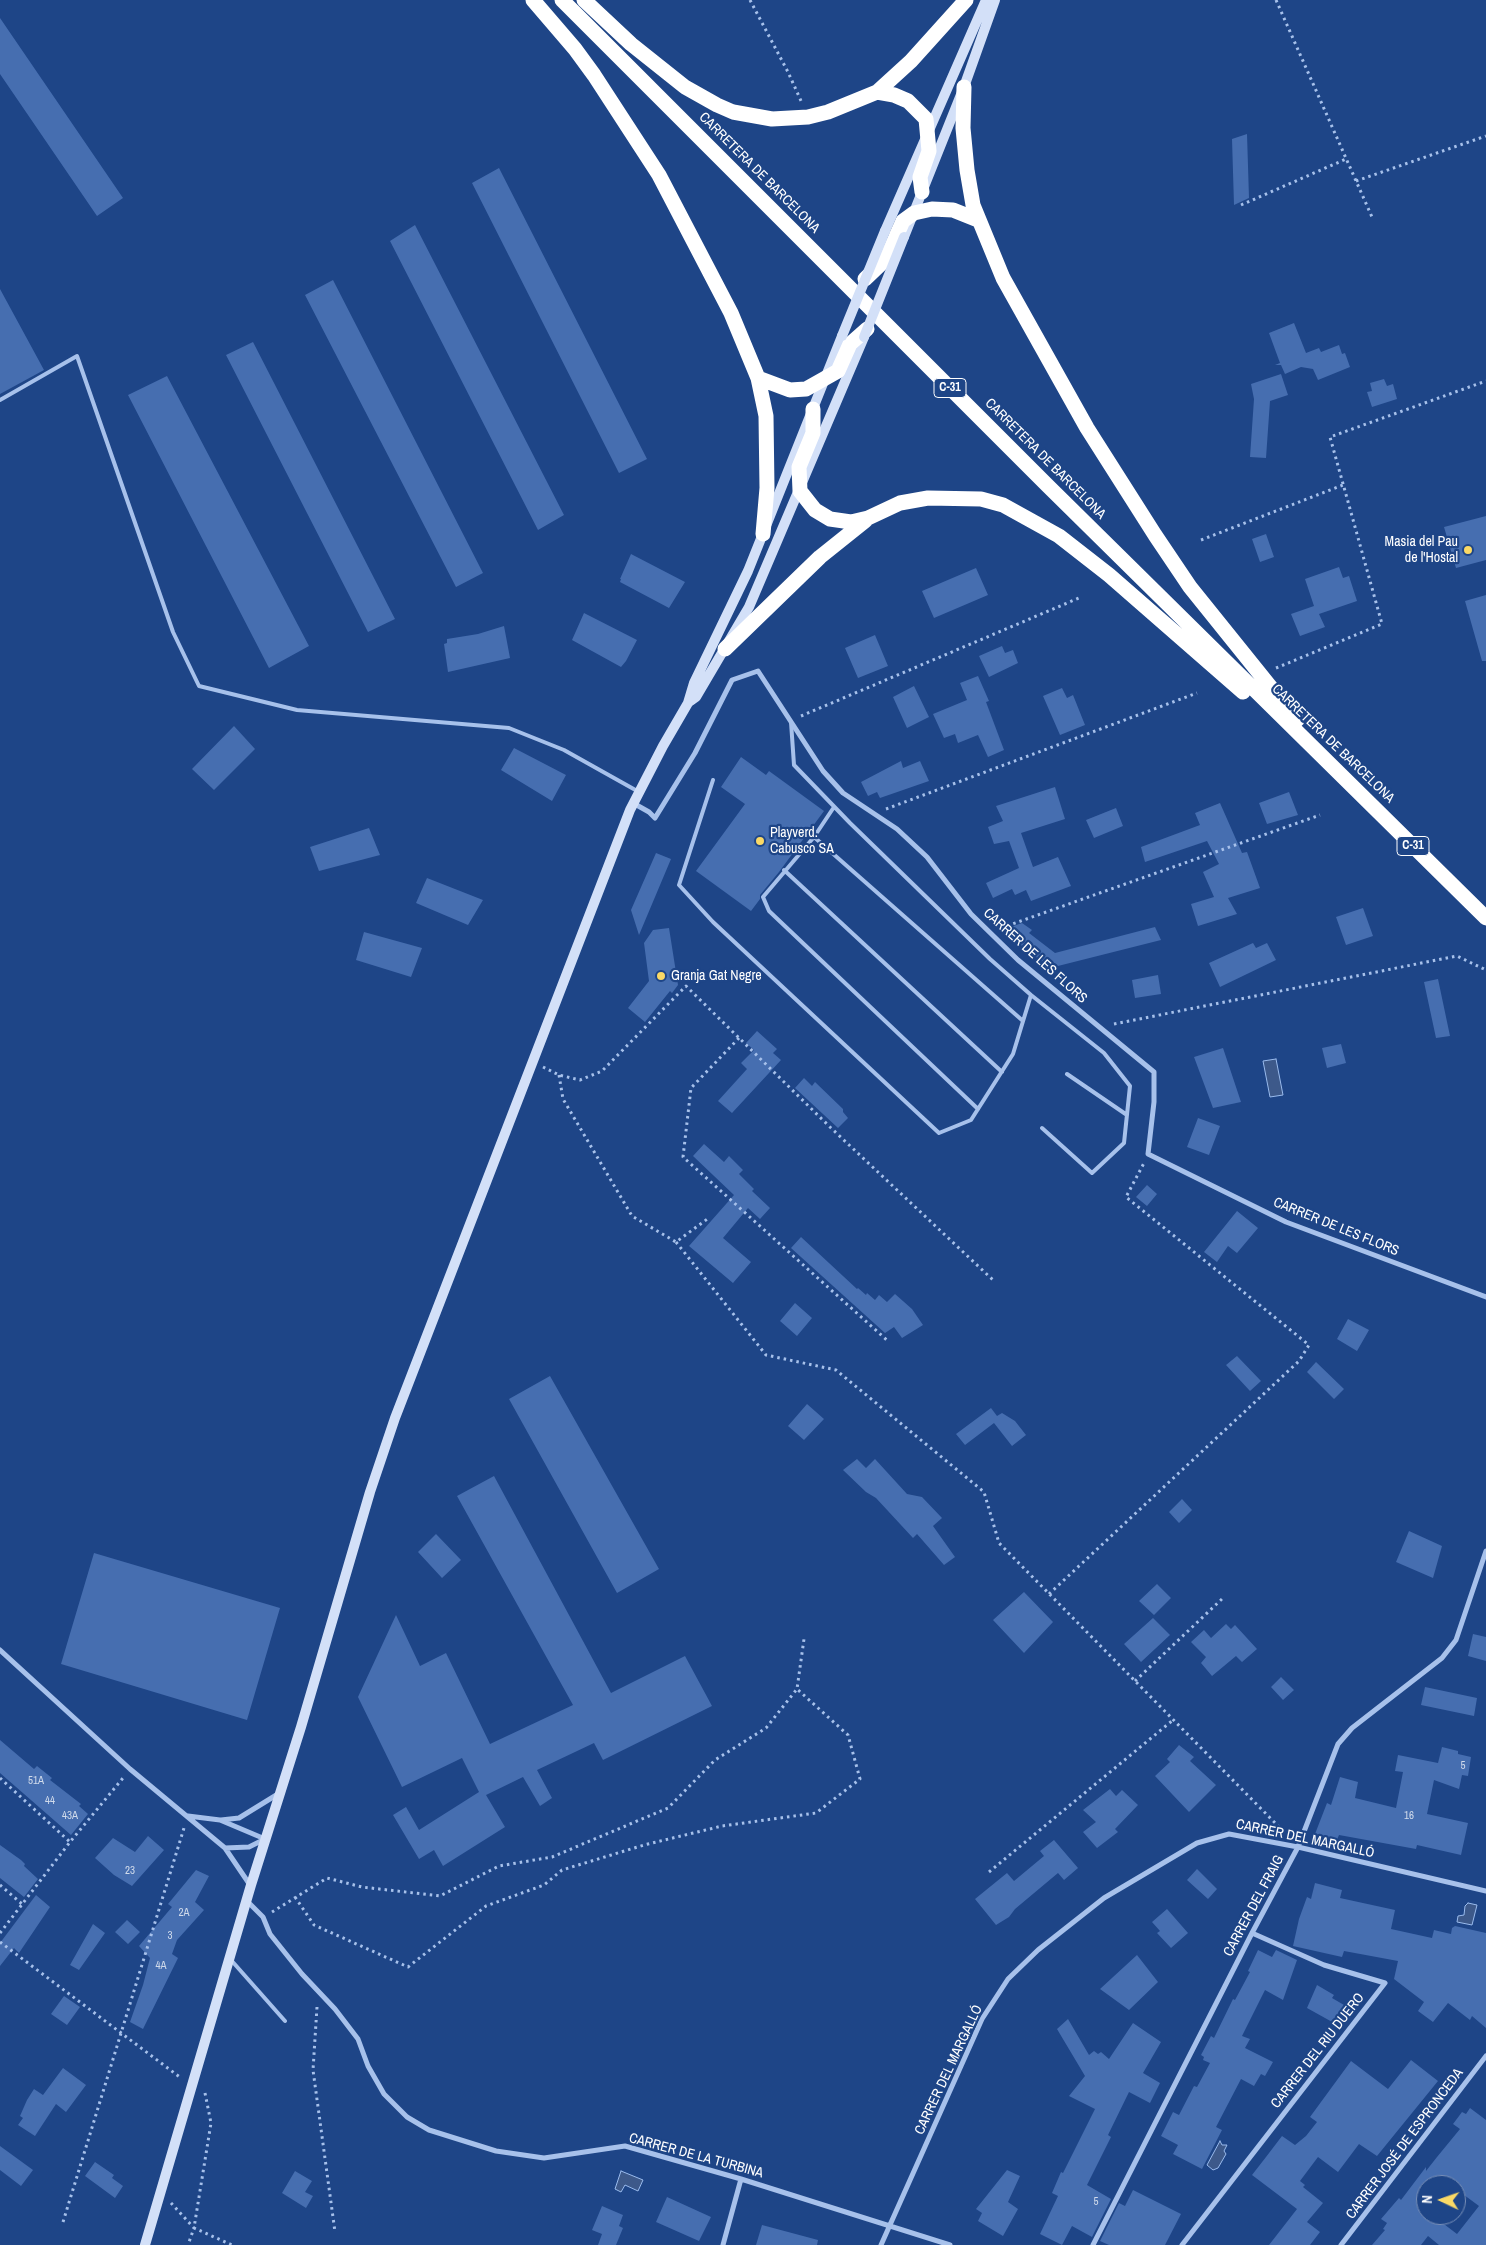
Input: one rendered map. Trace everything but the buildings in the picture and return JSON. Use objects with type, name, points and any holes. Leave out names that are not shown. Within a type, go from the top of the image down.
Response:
[{"type":"highway","points":[[533,0],[589,68],[659,175],[732,313],[758,378],[766,416],[768,457],[767,505],[763,534]]},
{"type":"highway","name":"CARRETERA DE BARCELONA","points":[[562,0],[1486,918]]},
{"type":"highway","points":[[584,0],[656,65],[685,87],[717,106],[733,112],[772,119],[808,117],[828,112],[877,92],[911,61],[966,0]]},
{"type":"highway","points":[[964,87],[963,117],[966,170],[978,220],[1003,278],[1032,334],[1087,428],[1190,588],[1339,774]]},
{"type":"highway","points":[[877,92],[894,95],[908,102],[926,118],[929,151],[920,177],[922,192]]},
{"type":"highway","points":[[865,279],[886,259],[903,221],[914,213],[932,209],[953,210],[978,220]]},
{"type":"highway","points":[[758,378],[790,390],[806,389],[838,371],[850,344],[866,333]]},
{"type":"highway","points":[[813,408],[813,432],[799,467],[800,491],[815,510],[830,519],[851,522],[868,518],[900,503],[928,498],[955,497],[981,498],[1003,505],[1025,516],[1059,536],[1109,575],[1339,774]]},
{"type":"highway","points":[[724,649],[820,557],[868,518]]},
{"type":"street","points":[[145,2245],[370,1492],[395,1418],[633,804],[688,702],[694,683],[748,571],[885,230],[986,0]]},
{"type":"street","points":[[688,702],[696,697],[749,606],[800,491],[914,213],[964,87],[995,0]]},
{"type":"street","name":"CARRER DE LES FLORS","points":[[633,804],[649,812],[655,818],[695,752],[732,680],[758,671],[823,770],[843,792],[897,829],[927,857],[971,914],[1018,960],[1154,1072],[1154,1102],[1148,1154],[1286,1222],[1486,1297]]},
{"type":"street","name":"CARRER DEL FRAIG","points":[[1093,2245],[1252,1933],[1298,1847],[1338,1744],[1352,1728],[1442,1658],[1456,1640],[1486,1551]]},
{"type":"street","points":[[0,1650],[130,1769],[225,1848],[251,1886]]},
{"type":"street","points":[[187,1816],[220,1820],[239,1818],[279,1794]]},
{"type":"street","points":[[220,1820],[266,1839]]},
{"type":"street","name":"CARRER DEL MARGALLÓ","points":[[881,2245],[892,2225],[982,2019],[1008,1979],[1038,1950],[1104,1898],[1197,1843],[1229,1834],[1298,1847],[1486,1891]]},
{"type":"street","points":[[225,1848],[249,1847],[266,1839]]},
{"type":"street","name":"CARRER DE LA TURBINA","points":[[247,1901],[263,1917],[270,1934],[318,1993],[335,2009],[358,2039],[368,2066],[384,2094],[407,2117],[429,2130],[496,2151],[544,2158],[625,2146],[741,2179],[892,2225],[950,2245]]},
{"type":"street","name":"CARRER DEL RIU DUERO","points":[[1182,2245],[1384,1983],[1324,1965],[1252,1933]]},
{"type":"street","name":"CARRER JOSÉ DE ESPRONCEDA","points":[[1341,2245],[1486,2056]]},
{"type":"street","points":[[723,2245],[741,2179]]},
{"type":"lane","points":[[0,400],[77,356],[173,632],[199,686],[297,710],[509,728],[564,750],[640,792]]},
{"type":"lane","points":[[791,720],[794,766],[834,807],[1030,995],[1104,1053],[1130,1086],[1124,1143],[1092,1173],[1042,1128]]},
{"type":"lane","points":[[713,780],[679,885],[713,922],[939,1133],[971,1120],[1013,1054],[1030,995]]},
{"type":"lane","points":[[834,807],[814,837],[763,897],[769,911],[978,1109]]},
{"type":"lane","points":[[814,837],[1023,1021]]},
{"type":"lane","points":[[784,870],[1002,1072]]},
{"type":"lane","points":[[1067,1074],[1127,1115]]},
{"type":"lane","points":[[230,1958],[285,2021]]},
{"type":"path","points":[[750,0],[788,72],[808,117]]},
{"type":"path","points":[[1276,0],[1372,217]]},
{"type":"path","points":[[1356,181],[1486,136]]},
{"type":"path","points":[[1241,205],[1346,159]]},
{"type":"path","points":[[1271,670],[1382,624],[1330,437],[1486,381]]},
{"type":"path","points":[[1201,540],[1343,484]]},
{"type":"path","points":[[791,720],[1079,598]]},
{"type":"path","points":[[874,814],[1197,693]]},
{"type":"path","points":[[989,932],[1320,815]]},
{"type":"path","points":[[1099,1027],[1457,956],[1486,970]]},
{"type":"path","points":[[532,1061],[559,1075],[580,1080],[602,1070],[686,986],[993,1280]]},
{"type":"path","points":[[739,1038],[692,1088],[683,1157],[889,1342]]},
{"type":"path","points":[[559,1075],[563,1099],[632,1216],[676,1242],[766,1356],[836,1370],[984,1492],[998,1543],[1298,1847]]},
{"type":"path","points":[[1049,1594],[1300,1362],[1309,1345],[1126,1197],[1148,1154]]},
{"type":"path","points":[[676,1242],[710,1217]]},
{"type":"path","points":[[1135,1681],[1223,1598]]},
{"type":"path","points":[[263,1917],[327,1878],[362,1887],[440,1896],[500,1866],[561,1853],[668,1808],[715,1760],[766,1728],[797,1689],[804,1639]]},
{"type":"path","points":[[295,1898],[314,1926],[408,1967],[486,1906],[544,1885],[562,1870],[644,1845],[722,1826],[816,1813],[860,1779],[848,1735],[797,1689]]},
{"type":"path","points":[[989,1872],[1174,1720]]},
{"type":"path","points":[[0,1933],[70,1842],[130,1769]]},
{"type":"path","points":[[0,1778],[70,1842]]},
{"type":"path","points":[[63,2222],[187,1816]]},
{"type":"path","points":[[0,1885],[22,1904]]},
{"type":"path","points":[[0,1942],[192,2087]]},
{"type":"path","points":[[318,1993],[313,2070],[334,2232]]},
{"type":"path","points":[[188,2245],[194,2228],[211,2123],[199,2063]]},
{"type":"path","points":[[161,2191],[194,2228],[232,2245]]},
{"type":"water","points":[[1276,1059],[1283,1095],[1270,1097],[1263,1061]]},
{"type":"water","points":[[1468,1903],[1477,1905],[1472,1925],[1457,1922],[1458,1916],[1464,1915],[1465,1906]]},
{"type":"water","points":[[1220,2141],[1222,2145],[1227,2145],[1224,2151],[1226,2154],[1218,2168],[1213,2170],[1207,2165]]},
{"type":"water","points":[[621,2171],[643,2180],[638,2191],[625,2185],[621,2192],[615,2189]]},
{"type":"place","name":"Masia del Pau de l'Hostal","points":[[1468,550]]},
{"type":"place","name":"Playverd. Cabusco SA","points":[[760,841]]},
{"type":"place","name":"Granja Gat Negre","points":[[661,976]]}]
